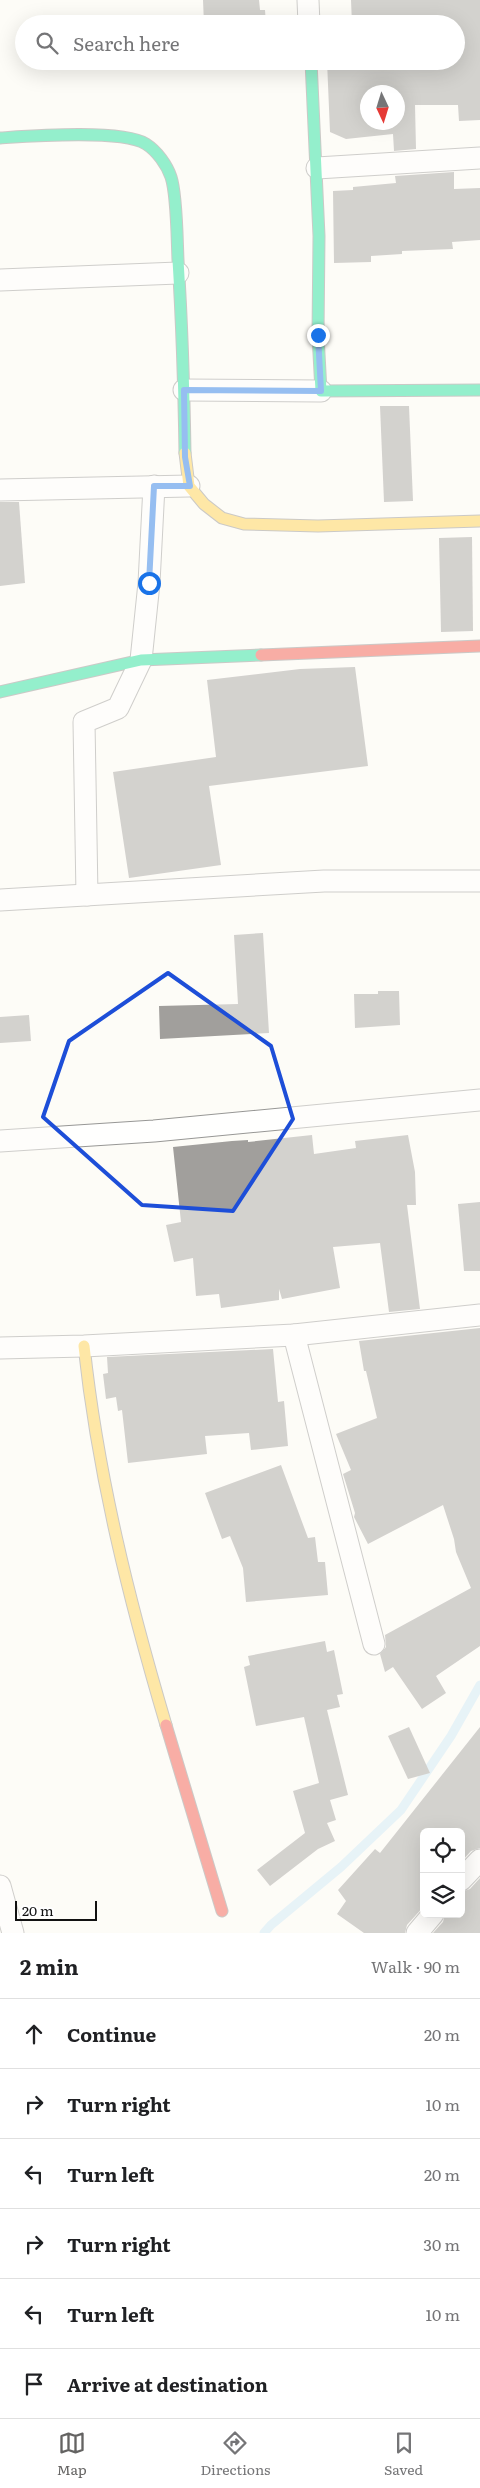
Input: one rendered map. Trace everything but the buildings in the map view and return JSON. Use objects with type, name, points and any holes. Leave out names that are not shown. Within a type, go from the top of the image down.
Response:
[{"type":"street","points":[[308,0],[309,15]]},
{"type":"street","points":[[312,70],[317,168],[319,246],[318,352],[321,391]]},
{"type":"street","points":[[0,138],[59,136],[125,137],[146,144],[162,160],[171,178],[178,236],[185,457],[190,486],[204,504],[222,518],[244,524],[318,526],[480,521]]},
{"type":"street","points":[[317,168],[480,158]]},
{"type":"street","points":[[0,280],[178,273]]},
{"type":"street","points":[[184,390],[480,390]]},
{"type":"street","points":[[86,895],[84,722],[118,708],[141,660],[149,583],[154,486]]},
{"type":"street","points":[[0,490],[190,486]]},
{"type":"street","points":[[0,692],[141,660],[480,646]]},
{"type":"street","points":[[0,900],[324,881],[480,881]]},
{"type":"street","points":[[0,1141],[154,1132],[480,1100]]},
{"type":"street","points":[[0,1348],[84,1346],[294,1335],[480,1315]]},
{"type":"street","points":[[294,1335],[374,1644]]},
{"type":"street","points":[[84,1346],[88,1398],[102,1474],[133,1616],[222,1911]]},
{"type":"street","points":[[0,1886],[13,1933]]},
{"type":"street","points":[[417,1933],[430,1918]]},
{"type":"highlighted area","points":[[168,973],[271,1046],[293,1119],[233,1211],[142,1205],[43,1117],[69,1041]]},
{"type":"waterway","points":[[264,1933],[271,1925],[341,1867],[401,1810],[451,1736],[480,1685]]},
{"type":"traffic: fast","points":[[311,70],[319,236],[318,335],[321,391],[480,390]]},
{"type":"traffic: fast","points":[[0,138],[76,135],[117,136],[134,139],[146,144],[158,154],[164,163],[171,177],[176,206],[183,356],[185,453]]},
{"type":"traffic: fast","points":[[0,692],[141,660],[261,655]]},
{"type":"traffic: slow","points":[[185,453],[189,486],[204,504],[222,518],[244,524],[318,526],[480,521]]},
{"type":"traffic: slow","points":[[84,1346],[106,1490],[116,1537],[166,1725]]},
{"type":"traffic: jam","points":[[261,655],[480,646]]},
{"type":"traffic: jam","points":[[166,1725],[222,1911]]},
{"type":"route","points":[[149,583],[154,486],[190,486],[185,457],[184,390],[321,391],[318,335]]}]
